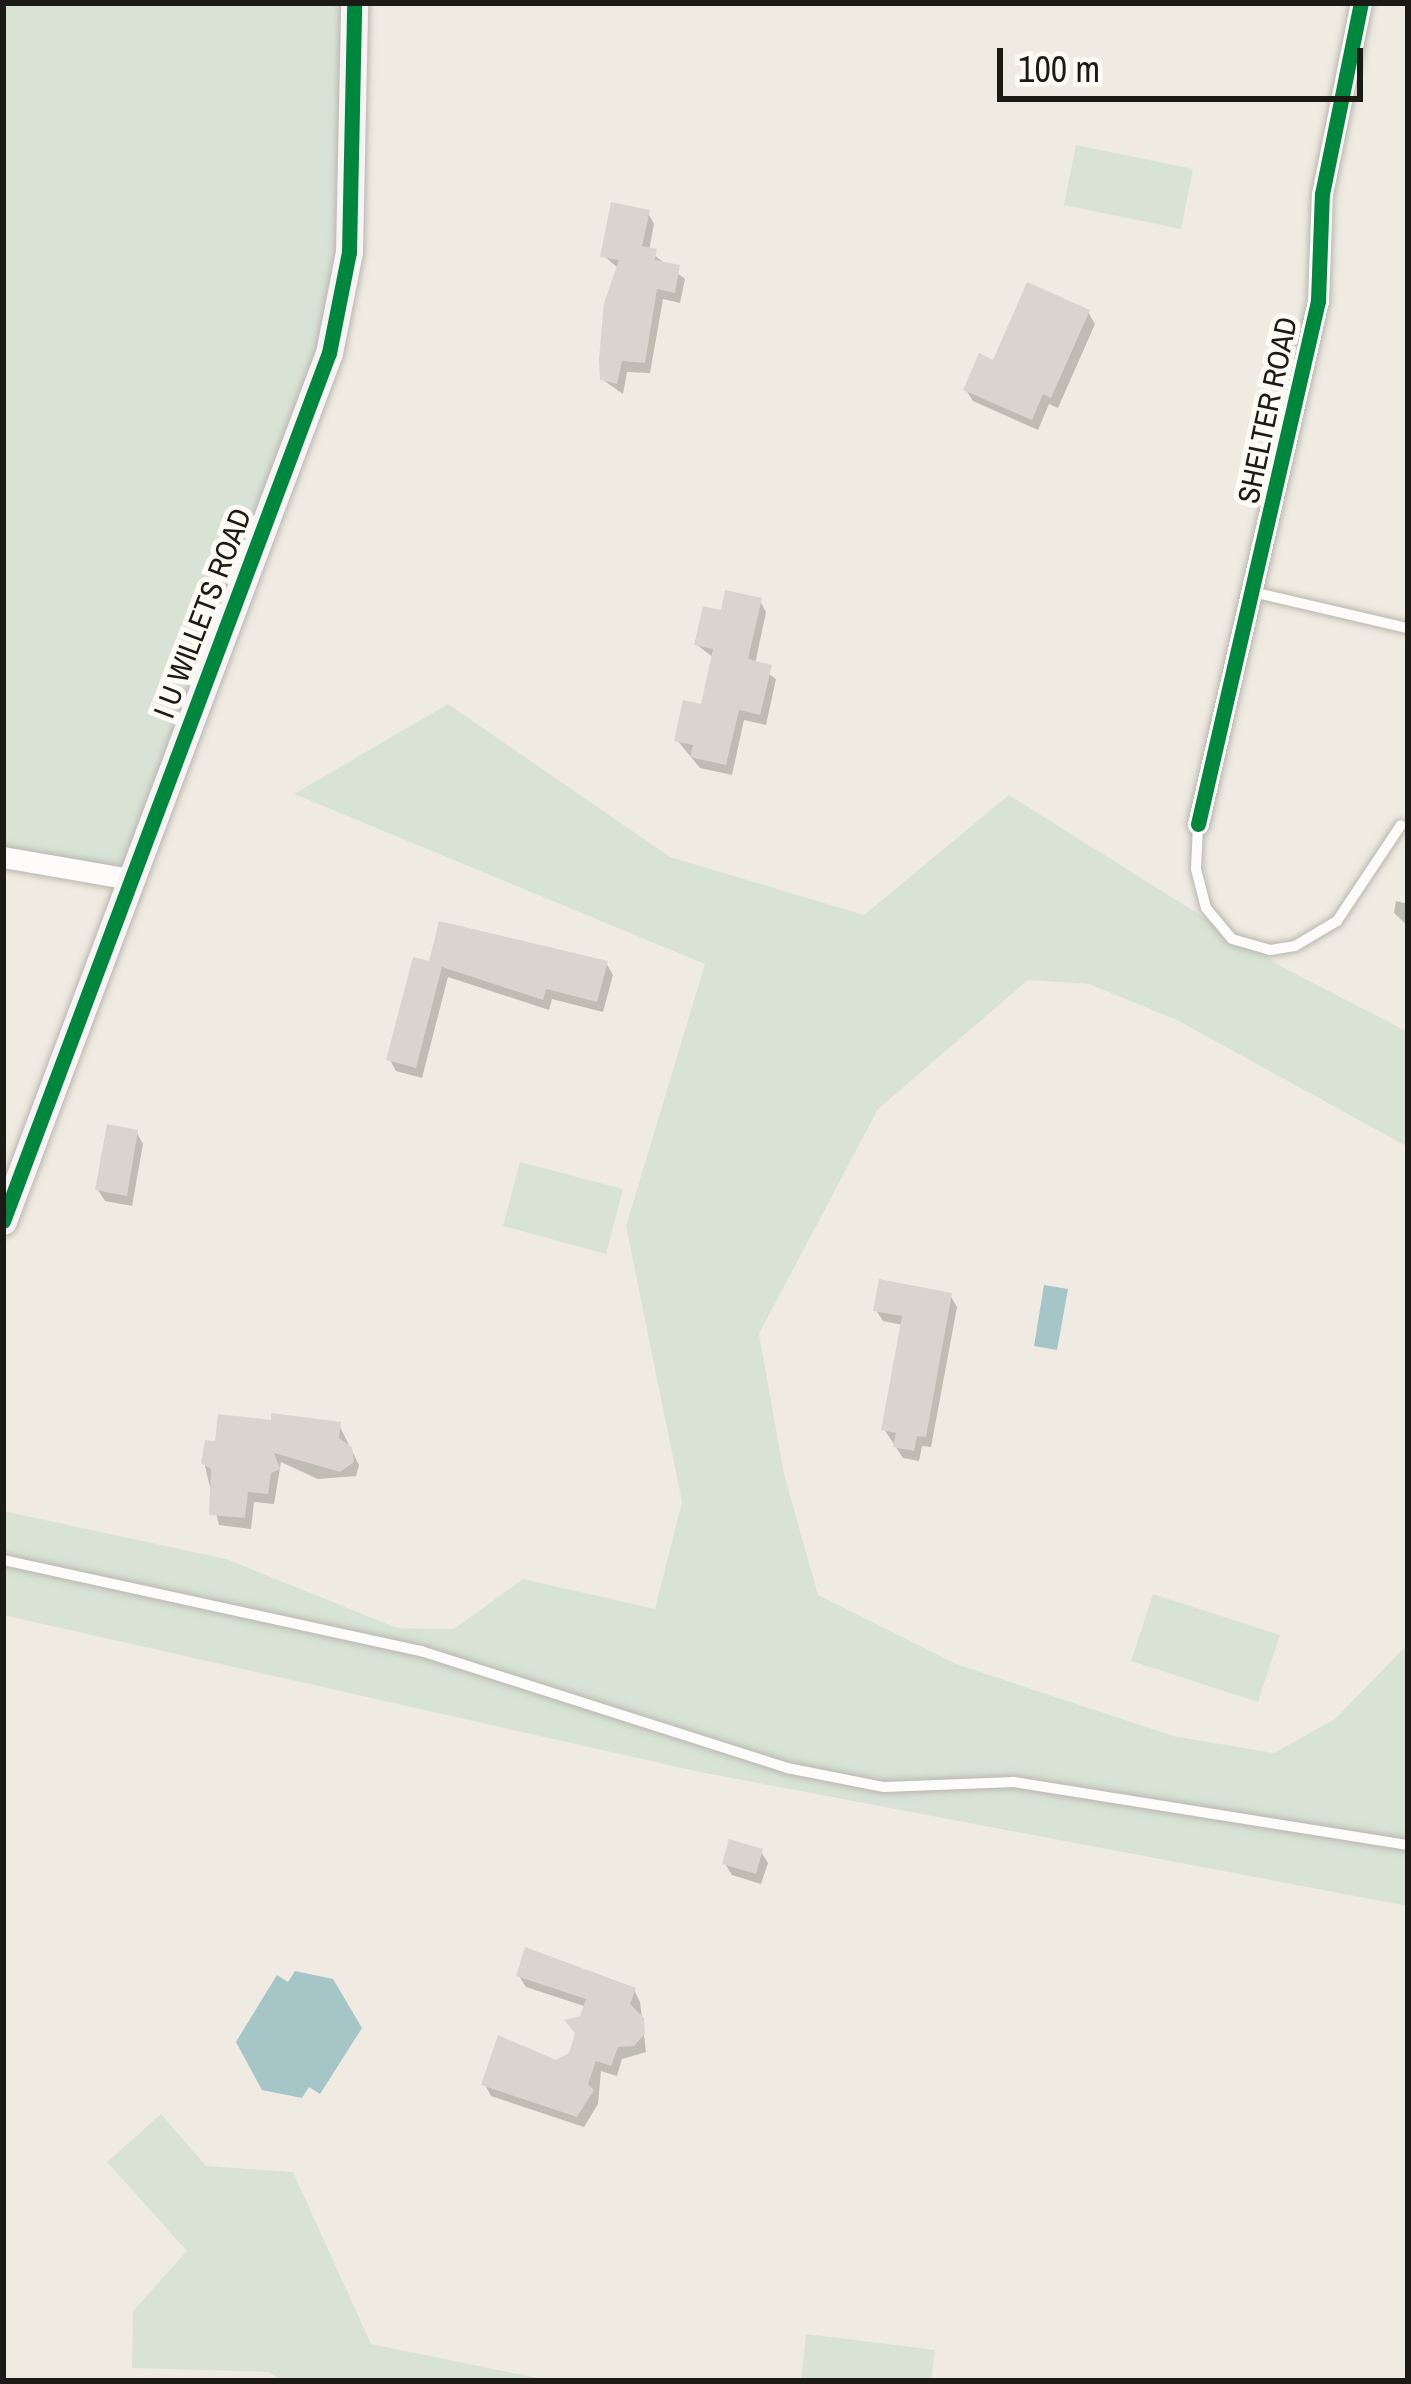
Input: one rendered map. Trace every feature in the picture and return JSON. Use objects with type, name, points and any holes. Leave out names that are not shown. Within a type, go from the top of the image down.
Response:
[{"type":"street","name":"I U WILLETS ROAD","points":[[3,1221],[335,330],[351,224],[354,3]]},
{"type":"street","name":"SHELTER ROAD","points":[[1198,824],[1257,593],[1318,302],[1322,194],[1361,3]]},
{"type":"street","points":[[3,857],[131,879]]},
{"type":"lane","points":[[1257,593],[1408,628]]},
{"type":"lane","points":[[1198,824],[1196,869],[1206,908],[1232,939],[1270,950],[1295,946],[1337,921],[1401,825]]},
{"type":"lane","points":[[3,1560],[421,1651],[787,1768],[884,1787],[1014,1782],[1408,1845]]},
{"type":"shaded area","points":[[3,3],[354,3],[345,278],[131,879],[3,850]]},
{"type":"shaded area","points":[[1076,145],[1193,169],[1181,229],[1064,205]]},
{"type":"shaded area","points":[[448,704],[670,857],[864,915],[1009,795],[1286,969],[1408,1032],[1408,1147],[1177,1020],[1089,984],[1028,980],[878,1109],[759,1334],[784,1474],[818,1595],[956,1664],[1173,1736],[1274,1753],[1335,1719],[1408,1644],[1408,1906],[700,1772],[3,1615],[3,1511],[226,1559],[397,1628],[454,1629],[523,1579],[655,1609],[682,1502],[626,1226],[705,964],[294,794]]},
{"type":"shaded area","points":[[520,1162],[623,1189],[606,1254],[503,1226]]},
{"type":"shaded area","points":[[1153,1594],[1280,1635],[1258,1702],[1131,1661]]},
{"type":"shaded area","points":[[161,2114],[206,2166],[293,2172],[371,2344],[552,2381],[281,2381],[269,2372],[132,2368],[133,2311],[187,2251],[107,2162]]},
{"type":"shaded area","points":[[806,2334],[935,2350],[931,2381],[801,2381]]},
{"type":"water","points":[[1044,1285],[1068,1289],[1057,1350],[1034,1346]]},
{"type":"water","points":[[295,1971],[333,1979],[362,2028],[320,2094],[309,2087],[302,2098],[262,2090],[236,2042],[277,1975],[288,1982]]},
{"type":"building","points":[[611,202],[650,210],[642,246],[657,249],[655,260],[680,265],[675,293],[657,289],[645,363],[622,361],[617,384],[600,380],[599,359],[604,303],[619,260],[600,257]]},
{"type":"building","points":[[1027,282],[1090,310],[1051,398],[1043,394],[1032,420],[963,390],[979,353],[993,360]]},
{"type":"building","points":[[725,590],[762,598],[748,659],[772,665],[760,715],[739,710],[726,765],[690,757],[693,745],[674,741],[683,700],[701,704],[713,649],[694,645],[703,606],[721,610]]},
{"type":"building","points":[[439,921],[608,961],[597,1002],[546,989],[543,1000],[442,967],[416,1068],[386,1060],[413,957],[429,961]]},
{"type":"building","points":[[107,1124],[138,1130],[127,1196],[95,1190]]},
{"type":"building","points":[[879,1279],[952,1293],[926,1437],[917,1436],[914,1451],[893,1447],[896,1433],[881,1430],[902,1316],[873,1311]]},
{"type":"building","points":[[271,1413],[341,1422],[339,1438],[352,1447],[354,1462],[340,1472],[274,1453],[280,1469],[271,1473],[268,1494],[248,1492],[245,1518],[209,1515],[211,1469],[201,1463],[205,1440],[215,1441],[218,1414],[271,1420]]},
{"type":"building","points":[[729,1839],[763,1849],[756,1874],[722,1864]]},
{"type":"building","points":[[525,1947],[636,1988],[630,2004],[644,2018],[645,2034],[634,2046],[618,2047],[611,2066],[596,2061],[588,2084],[594,2090],[577,2117],[481,2085],[498,2035],[556,2060],[569,2053],[575,2033],[564,2020],[580,2016],[586,1999],[516,1976]]},
{"type":"cycle path","points":[[3,1221],[329,353],[349,252],[354,3]]},
{"type":"cycle path","points":[[1198,824],[1318,301],[1322,194],[1361,3]]}]
